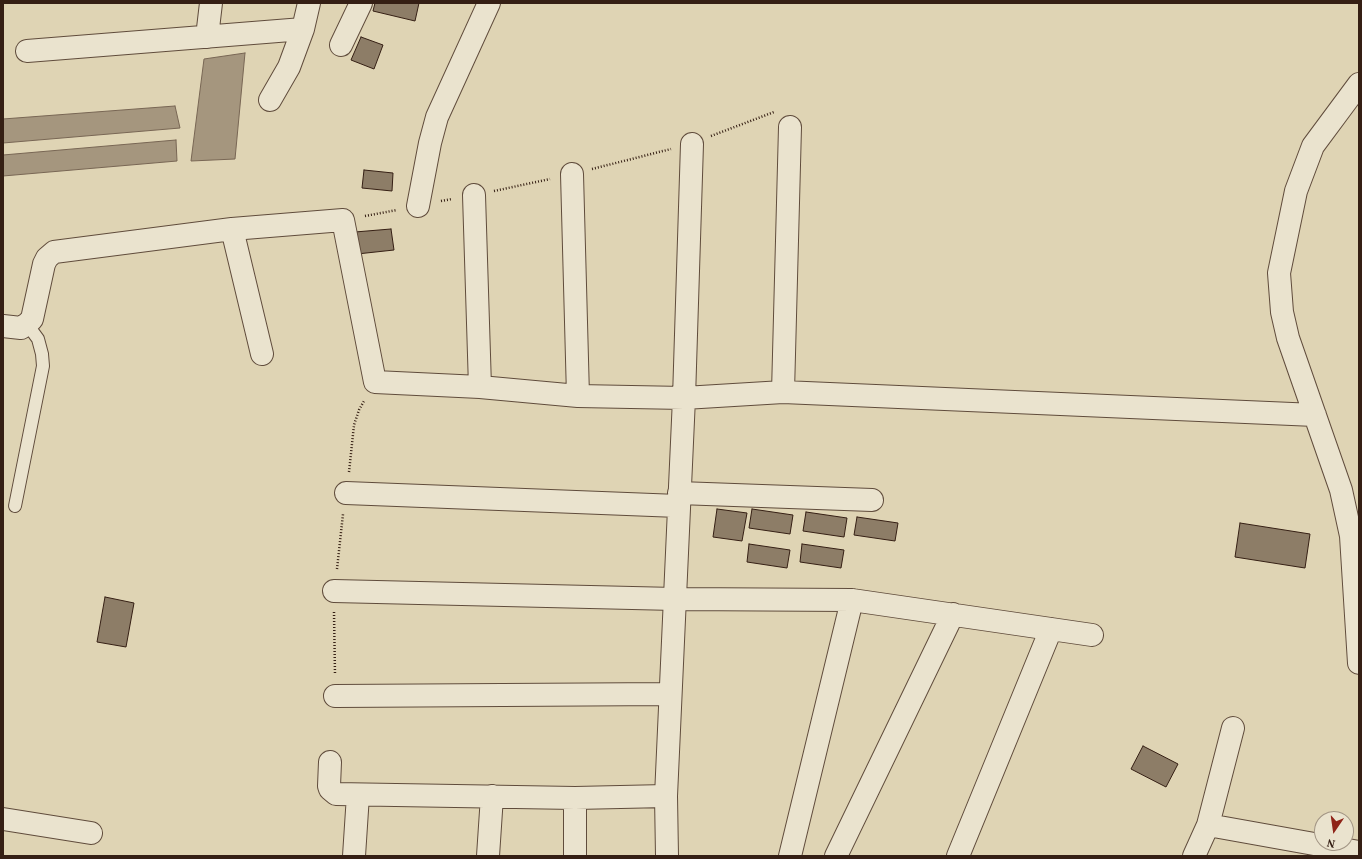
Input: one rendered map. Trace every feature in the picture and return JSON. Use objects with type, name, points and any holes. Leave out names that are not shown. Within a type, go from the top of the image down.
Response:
[{"type":"street","points":[[207,36],[211,3]]},
{"type":"street","points":[[270,100],[289,67],[309,3]]},
{"type":"street","points":[[341,45],[361,3]]},
{"type":"street","points":[[418,206],[430,143],[437,117],[489,3]]},
{"type":"street","points":[[27,51],[302,29]]},
{"type":"street","points":[[1359,84],[1313,146],[1296,191],[1279,273],[1282,312],[1288,338],[1342,490],[1351,536],[1359,663]]},
{"type":"street","points":[[783,392],[790,127]]},
{"type":"street","points":[[667,856],[666,796],[678,500],[684,398],[692,144]]},
{"type":"street","points":[[572,174],[578,396]]},
{"type":"street","points":[[474,195],[480,387]]},
{"type":"street","points":[[3,326],[21,328],[32,319],[44,264],[47,258],[54,252],[232,229],[343,220],[375,382],[480,387],[578,396],[684,398],[783,392],[1315,415]]},
{"type":"street","points":[[232,229],[262,354]]},
{"type":"street","points":[[346,493],[678,500],[872,500]]},
{"type":"street","points":[[334,591],[675,599],[852,600],[1092,636]]},
{"type":"street","points":[[790,856],[852,600]]},
{"type":"street","points":[[836,856],[953,614]]},
{"type":"street","points":[[958,856],[1051,629]]},
{"type":"street","points":[[335,696],[670,694]]},
{"type":"street","points":[[1194,856],[1208,825],[1233,728]]},
{"type":"street","points":[[330,762],[330,789],[336,794],[576,798],[666,796]]},
{"type":"street","points":[[354,856],[358,795]]},
{"type":"street","points":[[488,856],[492,796]]},
{"type":"street","points":[[575,856],[576,798]]},
{"type":"street","points":[[3,819],[91,833]]},
{"type":"street","points":[[1208,825],[1359,852]]},
{"type":"lane","points":[[15,506],[43,366],[42,354],[38,339],[27,324]]},
{"type":"path","points":[[334,591],[335,696]]},
{"type":"shaded area","points":[[245,53],[235,159],[191,161],[204,59]]},
{"type":"shaded area","points":[[175,106],[180,128],[3,143],[3,119]]},
{"type":"shaded area","points":[[176,140],[177,161],[3,176],[3,155]]},
{"type":"building","points":[[375,3],[419,3],[415,21],[373,11]]},
{"type":"building","points":[[361,37],[383,45],[374,69],[351,60]]},
{"type":"building","points":[[364,170],[393,173],[392,191],[362,188]]},
{"type":"building","points":[[391,229],[394,250],[357,254],[355,232]]},
{"type":"building","points":[[717,509],[747,513],[742,541],[713,537]]},
{"type":"building","points":[[752,509],[793,515],[790,534],[749,528]]},
{"type":"building","points":[[806,512],[847,518],[844,537],[803,531]]},
{"type":"building","points":[[857,517],[898,523],[895,541],[854,535]]},
{"type":"building","points":[[1240,523],[1310,534],[1305,568],[1235,557]]},
{"type":"building","points":[[749,544],[790,550],[787,568],[747,562]]},
{"type":"building","points":[[802,544],[844,550],[841,568],[800,562]]},
{"type":"building","points":[[105,597],[134,603],[126,647],[97,642]]},
{"type":"building","points":[[1143,746],[1178,764],[1166,787],[1131,769]]}]
